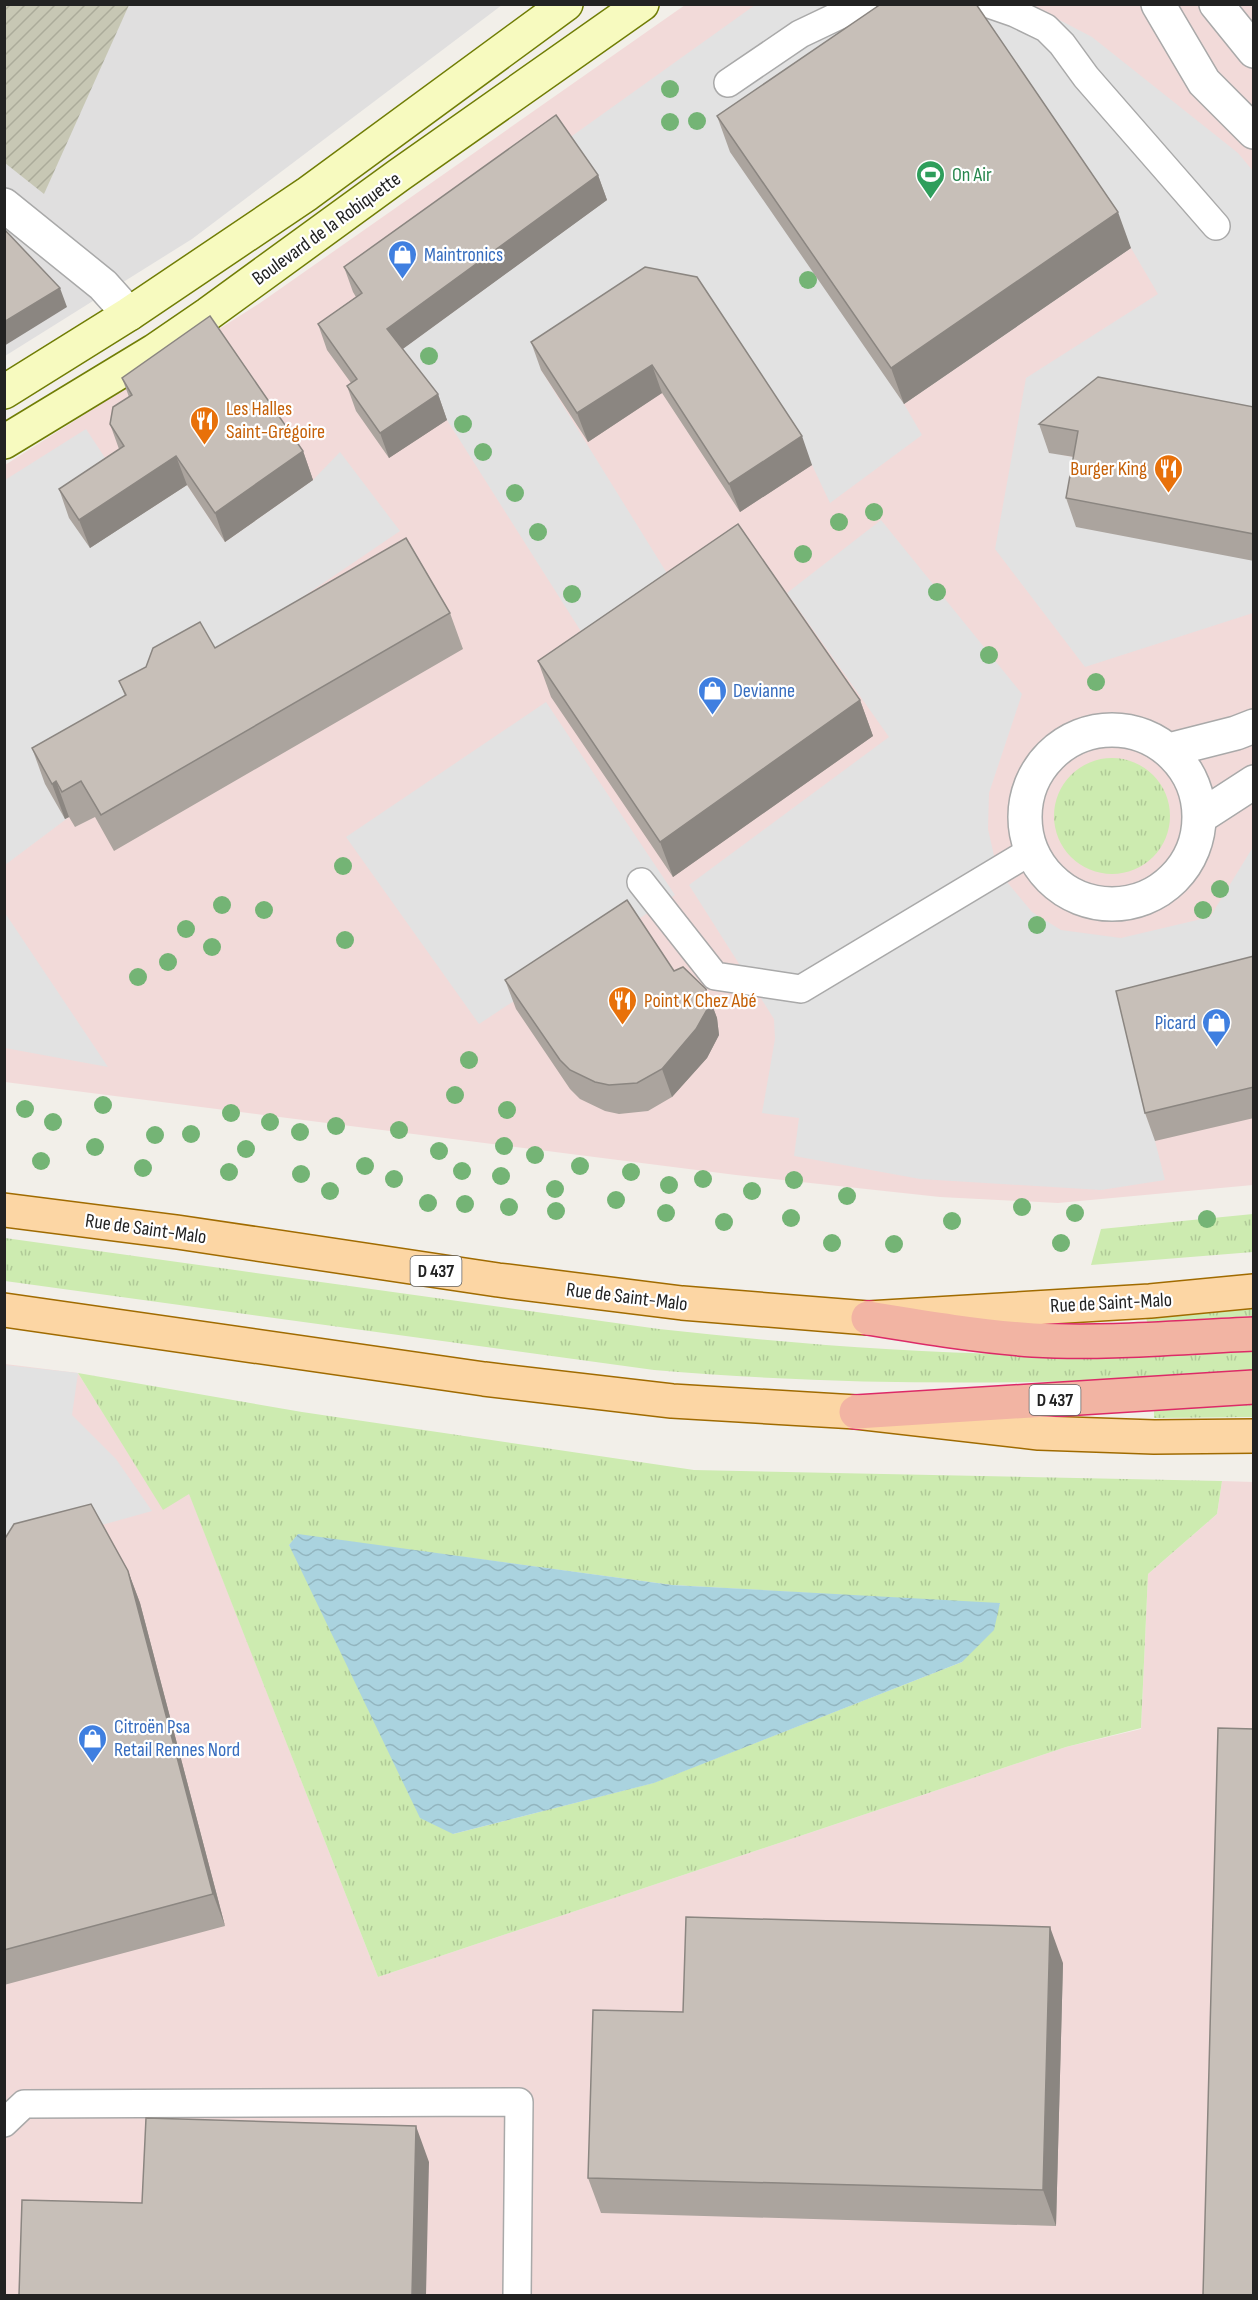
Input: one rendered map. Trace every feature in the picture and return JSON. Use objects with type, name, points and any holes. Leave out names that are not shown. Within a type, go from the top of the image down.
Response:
[{"type":"highway","name":"D 437","points":[[868,1318],[965,1333],[1035,1340],[1254,1334]]},
{"type":"highway","name":"D 437","points":[[856,1412],[1254,1388]]},
{"type":"main road","name":"Boulevard de la Robiquette","points":[[4,392],[129,314],[307,194],[566,4]]},
{"type":"main road","name":"Boulevard de la Robiquette","points":[[4,442],[154,351],[208,314],[399,175],[642,4]]},
{"type":"main road","name":"Rue de Saint-Malo","points":[[4,1210],[177,1232],[509,1282],[682,1303],[868,1318],[1150,1301],[1254,1291]]},
{"type":"main road","name":"D 437","points":[[4,1310],[507,1382],[672,1401],[856,1412]]},
{"type":"main road","points":[[856,1412],[1039,1433],[1154,1437],[1254,1436]]},
{"type":"street","points":[[1158,4],[1204,82],[1254,132]]},
{"type":"street","points":[[1216,4],[1254,51]]},
{"type":"street","points":[[4,205],[103,285],[129,314]]},
{"type":"street","points":[[1169,750],[1236,733],[1254,726]]},
{"type":"street","points":[[1106,730],[1124,730],[1141,734],[1169,750],[1186,768],[1196,792],[1200,817],[1196,843],[1185,866],[1168,885],[1146,898],[1122,904],[1095,903],[1068,893],[1046,875],[1031,851],[1024,825],[1027,799],[1035,774],[1051,754],[1072,739],[1106,730]]},
{"type":"street","points":[[1200,817],[1254,782]]},
{"type":"lane","points":[[728,83],[800,34],[863,4]]},
{"type":"lane","points":[[989,4],[1046,28],[1216,226]]},
{"type":"lane","points":[[641,882],[715,976],[801,989],[1031,851]]},
{"type":"lane","points":[[4,2122],[24,2104],[519,2102],[517,2295]]},
{"type":"shaded area","points":[[4,5],[129,5],[44,194],[5,163]]},
{"type":"shaded area","points":[[5,5],[502,5],[192,239],[5,356]]},
{"type":"shaded area","points":[[685,5],[1253,5],[1253,1185],[1058,1203],[940,1197],[736,1175],[5,1082],[5,465],[260,303]]},
{"type":"shaded area","points":[[755,5],[1031,5],[1092,37],[1238,153],[1253,171],[1253,433],[1062,455],[1089,460],[1253,561],[1253,613],[1085,667],[995,549],[1026,378],[1158,294],[1131,248],[904,404],[922,435],[830,503],[812,465],[708,306],[541,370],[686,604],[601,663],[447,420],[397,353],[606,200],[565,141]]},
{"type":"shaded area","points":[[86,429],[142,514],[187,485],[225,542],[313,480],[340,452],[400,531],[195,670],[69,817],[5,865],[5,480]]},
{"type":"shaded area","points":[[881,520],[1022,694],[989,793],[988,829],[995,860],[1007,882],[1032,912],[1061,930],[1121,938],[1210,917],[1253,847],[1253,987],[1155,1141],[1165,1180],[1101,1190],[920,1179],[794,1156],[799,1118],[762,1113],[775,1039],[774,1019],[689,885],[889,737],[787,593]]},
{"type":"shaded area","points":[[546,702],[675,895],[479,1024],[346,837]]},
{"type":"shaded area","points":[[5,913],[108,1067],[5,1048]]},
{"type":"shaded area","points":[[5,1364],[78,1373],[163,1509],[189,1493],[378,1977],[1066,1747],[1141,1729],[1148,1574],[1217,1514],[1222,1481],[1253,1482],[1253,2295],[5,2296]]},
{"type":"shaded area","points":[[5,1365],[78,1373],[72,1415],[116,1459],[152,1511],[5,1552]]},
{"type":"green space","points":[[1112,758],[1134,762],[1153,775],[1166,794],[1170,816],[1166,838],[1153,857],[1134,870],[1112,874],[1090,870],[1071,857],[1058,838],[1054,816],[1058,794],[1071,775],[1090,762]]},
{"type":"green space","points":[[1253,1214],[1253,1252],[1091,1265],[1101,1229]]},
{"type":"green space","points":[[5,1238],[659,1329],[769,1340],[879,1349],[989,1354],[1118,1354],[1253,1349],[1253,1374],[1028,1382],[879,1382],[729,1376],[654,1370],[5,1281]]},
{"type":"green space","points":[[1253,1305],[1253,1316],[1147,1322],[1146,1317]]},
{"type":"green space","points":[[78,1373],[302,1412],[694,1470],[1222,1481],[1217,1514],[1148,1574],[1141,1728],[1066,1747],[378,1977],[189,1494],[163,1510]],"holes":[[[298,1535],[672,1585],[1000,1604],[962,1662],[653,1783],[453,1834],[289,1545]]]},
{"type":"green space","points":[[1253,1403],[1253,1417],[1154,1418],[1154,1410]]},
{"type":"water","points":[[298,1534],[672,1585],[1000,1603],[994,1630],[962,1662],[654,1783],[453,1834],[420,1818],[289,1545]]},
{"type":"building","name":"On Air","points":[[881,4],[976,4],[1118,212],[891,368],[717,116]]},
{"type":"building","points":[[556,115],[598,175],[387,329],[438,394],[380,433],[347,386],[357,379],[318,324],[362,293],[344,267]]},
{"type":"building","points":[[4,229],[60,288],[4,322]]},
{"type":"building","points":[[645,267],[697,277],[802,436],[729,484],[652,365],[577,413],[531,342]]},
{"type":"building","name":"Les Halles Saint-Grégoire","points":[[210,316],[303,451],[215,513],[176,456],[79,520],[59,489],[124,446],[110,424],[113,407],[132,395],[122,378]]},
{"type":"building","name":"Burger King","points":[[1098,377],[1254,407],[1254,534],[1066,498],[1078,431],[1039,424]]},
{"type":"building","name":"Devianne","points":[[738,524],[860,700],[660,842],[538,661]]},
{"type":"building","points":[[406,538],[450,613],[101,815],[81,781],[62,792],[56,781],[52,784],[32,748],[126,695],[119,681],[146,667],[153,648],[200,622],[215,648]]},
{"type":"building","name":"Point K Chez Abé","points":[[627,900],[674,971],[683,967],[706,989],[709,1006],[696,1029],[662,1069],[637,1083],[609,1085],[595,1082],[570,1070],[560,1060],[505,980]]},
{"type":"building","points":[[1254,956],[1254,1087],[1145,1113],[1116,991]]},
{"type":"building","name":"Citroën Psa Retail Rennes Nord","points":[[91,1504],[128,1571],[213,1894],[4,1950],[4,1540],[14,1524]]},
{"type":"building","points":[[1218,1728],[1254,1729],[1254,2295],[1203,2295]]},
{"type":"building","points":[[686,1917],[1050,1927],[1043,2190],[588,2178],[593,2010],[683,2012]]},
{"type":"building","points":[[146,2118],[416,2126],[412,2295],[19,2295],[22,2200],[142,2203]]},
{"type":"place","name":"On Air","points":[[931,200]]},
{"type":"place","name":"Maintronics","points":[[403,280]]},
{"type":"place","name":"Les Halles Saint-Grégoire","points":[[205,446]]},
{"type":"place","name":"Burger King","points":[[1168,494]]},
{"type":"place","name":"Devianne","points":[[712,716]]},
{"type":"place","name":"Point K Chez Abé","points":[[623,1026]]},
{"type":"place","name":"Picard","points":[[1217,1048]]},
{"type":"place","name":"Citroën Psa Retail Rennes Nord","points":[[93,1764]]}]
